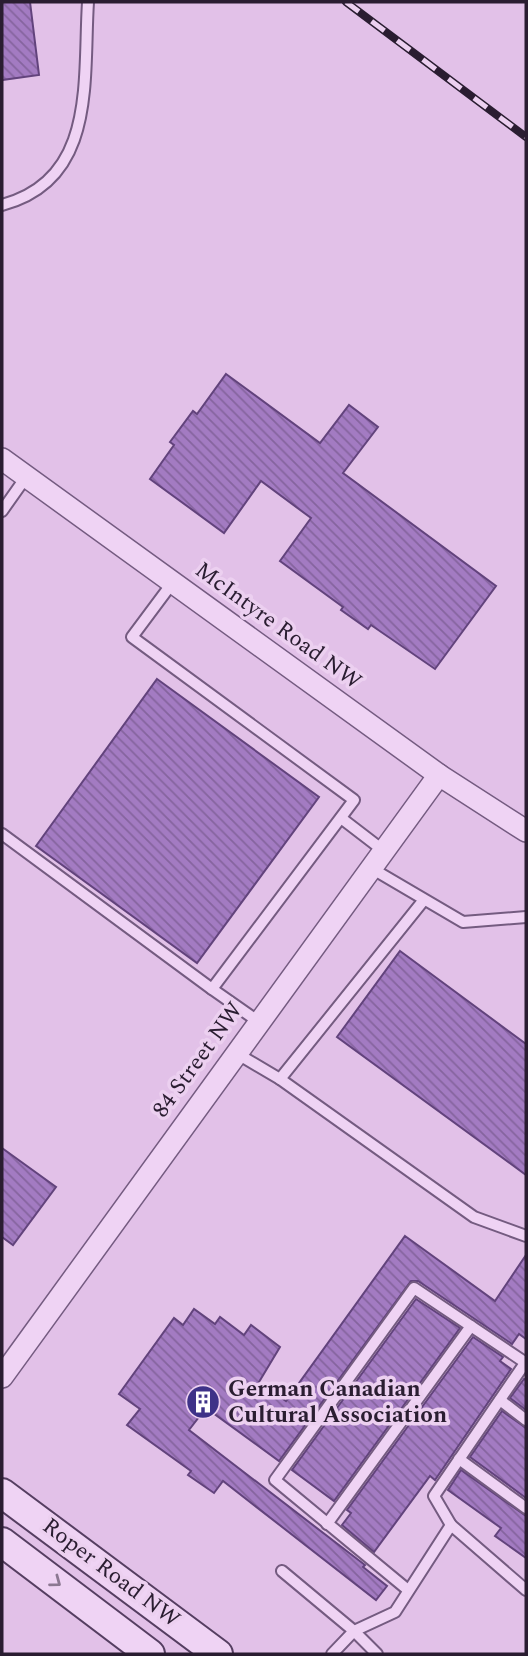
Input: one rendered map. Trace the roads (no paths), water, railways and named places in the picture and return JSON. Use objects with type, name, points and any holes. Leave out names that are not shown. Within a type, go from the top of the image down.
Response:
[{"type":"main road","name":"Roper Road NW","points":[[2,1493],[218,1654]]},
{"type":"main road","name":"Roper Road NW","points":[[2,1542],[150,1654]]},
{"type":"street","name":"McIntyre Road NW","points":[[2,459],[439,775],[526,831]]},
{"type":"street","name":"84 Street NW","points":[[2,1377],[439,775]]},
{"type":"lane","points":[[2,205],[20,200],[62,168],[81,125],[88,2]]},
{"type":"lane","points":[[2,511],[26,477]]},
{"type":"lane","points":[[173,582],[132,637],[355,800],[212,989]]},
{"type":"lane","points":[[341,818],[377,859],[424,901],[463,922],[526,917]]},
{"type":"lane","points":[[2,834],[258,1022]]},
{"type":"lane","points":[[280,1079],[424,901]]},
{"type":"lane","points":[[236,1052],[280,1079],[474,1217],[526,1236]]},
{"type":"lane","points":[[408,1590],[275,1480],[414,1287],[526,1363],[434,1496],[451,1525],[526,1590]]},
{"type":"lane","points":[[327,1524],[471,1326]]},
{"type":"lane","points":[[500,1400],[526,1420]]},
{"type":"lane","points":[[460,1459],[526,1508]]},
{"type":"lane","points":[[332,1654],[354,1631],[395,1612],[451,1525]]},
{"type":"lane","points":[[282,1571],[354,1631],[377,1654]]},
{"type":"railway","points":[[346,2],[526,137]]},
{"type":"place","name":"German Canadian Cultural Association","points":[[203,1402]]}]
